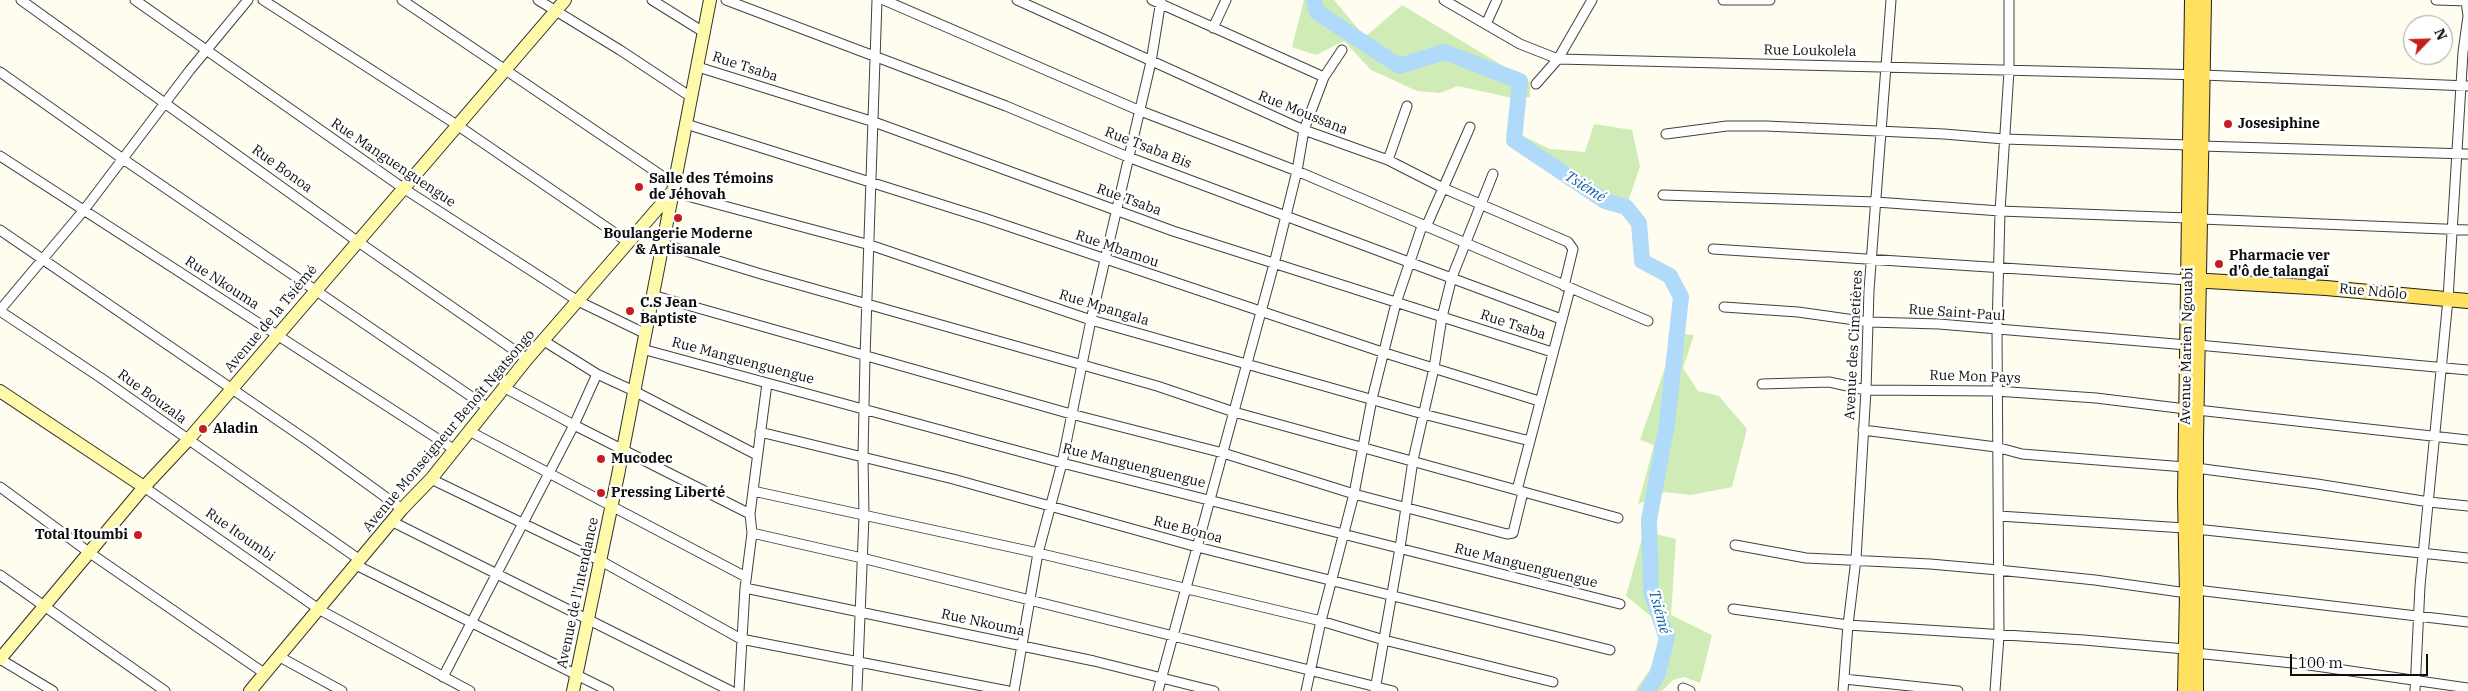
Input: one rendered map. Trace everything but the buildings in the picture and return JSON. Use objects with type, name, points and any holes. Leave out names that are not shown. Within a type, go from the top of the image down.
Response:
[{"type":"main road","name":"Avenue Marien Ngouabi","points":[[2185,691],[2190,651],[2192,592],[2190,528],[2197,75],[2192,0]]},
{"type":"main road","points":[[2197,75],[2204,0]]},
{"type":"main road","name":"Rue Ndolo","points":[[2194,280],[2326,288],[2468,300]]},
{"type":"main road","points":[[2190,651],[2196,691]]},
{"type":"street","name":"Rue Bonoa","points":[[21,0],[357,241],[528,359]]},
{"type":"street","name":"Rue Manguenguengue","points":[[135,0],[403,188],[578,301],[646,334]]},
{"type":"street","points":[[0,310],[84,210],[165,102],[248,0]]},
{"type":"street","points":[[263,0],[457,125],[628,242]]},
{"type":"street","name":"Rue Mpangala","points":[[402,0],[673,188],[870,245],[1091,320],[1372,400],[1530,441]]},
{"type":"street","points":[[538,0],[620,50],[691,97]]},
{"type":"street","name":"Avenue de la Tsiémé","points":[[0,659],[144,487],[188,440],[565,0]]},
{"type":"street","name":"Rue Tsaba","points":[[652,0],[705,33]]},
{"type":"street","name":"Avenue de l'Intendance","points":[[573,691],[589,620],[646,334],[652,295],[664,244],[673,188],[710,0]]},
{"type":"street","name":"Rue Tsaba Bis","points":[[726,0],[1006,106],[1128,157],[1561,319]]},
{"type":"street","points":[[857,691],[864,516],[865,357],[878,0]]},
{"type":"street","points":[[884,0],[1138,110],[1297,171],[1648,321]]},
{"type":"street","name":"Rue Moussana","points":[[1017,0],[1304,130],[1388,160],[1480,205],[1568,242],[1573,249],[1573,253],[1567,287]]},
{"type":"street","points":[[1213,28],[1226,0]]},
{"type":"street","name":"Rue Loukolela","points":[[1444,0],[1520,44],[1558,59],[2197,75],[2465,86]]},
{"type":"street","points":[[1486,24],[1497,0]]},
{"type":"street","points":[[1536,84],[1558,59],[1592,0]]},
{"type":"street","points":[[1723,0],[1770,0]]},
{"type":"street","name":"Avenue des Cimetières","points":[[1843,691],[1856,559],[1872,261],[1891,0]]},
{"type":"street","points":[[1995,691],[1999,636],[1996,447],[1997,330],[2000,211],[2009,71],[2009,0]]},
{"type":"street","points":[[2416,687],[2423,554],[2430,502],[2448,299],[2457,154],[2465,86],[2468,16],[2467,1],[2436,0]]},
{"type":"street","points":[[1014,691],[1038,553],[1062,463],[1091,320],[1138,110],[1151,62],[1158,1],[1213,28],[1324,77]]},
{"type":"street","points":[[1158,691],[1274,264],[1297,171],[1304,130],[1324,77],[1342,50]]},
{"type":"street","name":"Rue Tsaba","points":[[698,67],[874,122],[1117,210],[1274,264],[1552,352]]},
{"type":"street","points":[[0,72],[123,159],[488,408]]},
{"type":"street","points":[[1388,160],[1407,106]]},
{"type":"street","name":"Rue Mbamou","points":[[686,124],[871,182],[1385,353],[1539,401]]},
{"type":"street","points":[[1666,134],[1727,126],[1944,134],[2004,140],[2468,154]]},
{"type":"street","points":[[1306,691],[1321,621],[1354,494],[1372,400],[1396,303],[1409,261],[1470,127]]},
{"type":"street","name":"Rue Nkouma","points":[[0,156],[455,450]]},
{"type":"street","points":[[1375,689],[1392,597],[1413,460],[1434,368],[1442,317],[1452,277],[1493,174]]},
{"type":"street","name":"Avenue Monseigneur Benoît Ngatsongo","points":[[250,691],[278,656],[320,610],[402,509],[431,479],[528,359],[673,188]]},
{"type":"street","points":[[1663,195],[1876,202],[2000,211],[2468,230]]},
{"type":"street","points":[[0,230],[312,443],[402,509]]},
{"type":"street","points":[[664,244],[761,274],[1083,364],[1234,412],[1618,518]]},
{"type":"street","points":[[1713,250],[2194,280]]},
{"type":"street","points":[[652,295],[865,357],[972,384],[1071,414],[1223,453],[1354,494],[1510,534],[1539,401],[1561,319],[1567,287]]},
{"type":"street","name":"Rue Saint-Paul","points":[[1724,307],[1798,312],[1869,322],[1939,324],[2468,370]]},
{"type":"street","name":"Rue Bouzala","points":[[0,310],[101,378],[358,562],[470,623],[609,691]]},
{"type":"street","points":[[544,341],[597,374],[634,391],[757,455]]},
{"type":"street","name":"Rue Manguenguengue","points":[[642,349],[1062,463],[1620,604]]},
{"type":"street","points":[[443,677],[574,425],[597,374]]},
{"type":"street","name":"Rue Mon Pays","points":[[1762,384],[1829,382],[1866,390],[1996,391],[2096,398],[2468,440]]},
{"type":"street","points":[[739,691],[745,588],[752,533],[750,514],[767,383]]},
{"type":"street","points":[[504,388],[750,514]]},
{"type":"street","name":"Rue Itoumbi","points":[[0,391],[144,487],[320,610],[465,690]]},
{"type":"street","points":[[1863,430],[1996,447],[2022,454],[2191,467],[2468,506]]},
{"type":"street","points":[[469,431],[548,475],[611,505],[746,578]]},
{"type":"street","name":"Rue Bonoa","points":[[760,432],[953,479],[1197,547],[1332,582],[1610,650]]},
{"type":"street","points":[[431,479],[600,562],[741,639],[1008,691]]},
{"type":"street","points":[[0,487],[90,553],[264,673]]},
{"type":"street","points":[[753,492],[1038,553],[1321,621],[1384,640],[1553,682]]},
{"type":"street","points":[[1998,516],[2190,528],[2468,558]]},
{"type":"street","points":[[393,522],[731,691]]},
{"type":"street","points":[[752,533],[1029,599],[1310,670],[1375,689],[1393,691]]},
{"type":"street","points":[[1735,545],[1806,558],[1856,559],[1998,570],[2468,622]]},
{"type":"street","points":[[0,574],[43,607],[165,691]]},
{"type":"street","name":"Rue Nkouma","points":[[745,588],[1094,661],[1214,691]]},
{"type":"street","points":[[1733,609],[1848,625],[2084,640],[2190,651],[2302,664],[2416,687],[2468,688]]},
{"type":"street","points":[[278,656],[342,691]]},
{"type":"street","points":[[0,659],[53,691]]},
{"type":"street","points":[[1844,679],[1958,691]]},
{"type":"green space","points":[[1304,0],[1334,0],[1365,37],[1402,5],[1530,82],[1530,97],[1512,98],[1458,86],[1440,93],[1417,91],[1371,70],[1344,41],[1316,55],[1292,47]]},
{"type":"green space","points":[[1594,124],[1632,130],[1640,167],[1626,207],[1521,152],[1521,135],[1550,149],[1585,152]]},
{"type":"green space","points":[[1677,333],[1694,335],[1683,368],[1698,391],[1719,396],[1747,429],[1732,487],[1691,495],[1665,492],[1638,504],[1654,445],[1640,440]]},
{"type":"green space","points":[[1644,531],[1676,539],[1671,615],[1712,635],[1700,683],[1684,677],[1673,680],[1662,691],[1635,691],[1651,668],[1659,642],[1653,618],[1626,596]]},
{"type":"waterway","name":"Tsiémé","points":[[1314,0],[1317,12],[1399,66],[1444,52],[1520,81],[1514,140],[1605,201],[1626,207],[1639,223],[1642,261],[1670,276],[1681,297],[1667,424],[1649,520],[1651,592],[1667,638],[1657,676],[1647,691]]},
{"type":"place","name":"Josesiphine","points":[[2228,124]]},
{"type":"place","name":"Salle des Témoins de Jéhovah","points":[[639,187]]},
{"type":"place","name":"Boulangerie Moderne & Artisanale","points":[[678,218]]},
{"type":"place","name":"Pharmacie ver d'ô de talangaï","points":[[2219,264]]},
{"type":"place","name":"C.S Jean Baptiste","points":[[630,311]]},
{"type":"place","name":"Aladin","points":[[203,429]]},
{"type":"place","name":"Mucodec","points":[[601,459]]},
{"type":"place","name":"Pressing Liberté","points":[[601,493]]},
{"type":"place","name":"Total Itoumbi","points":[[138,535]]}]
